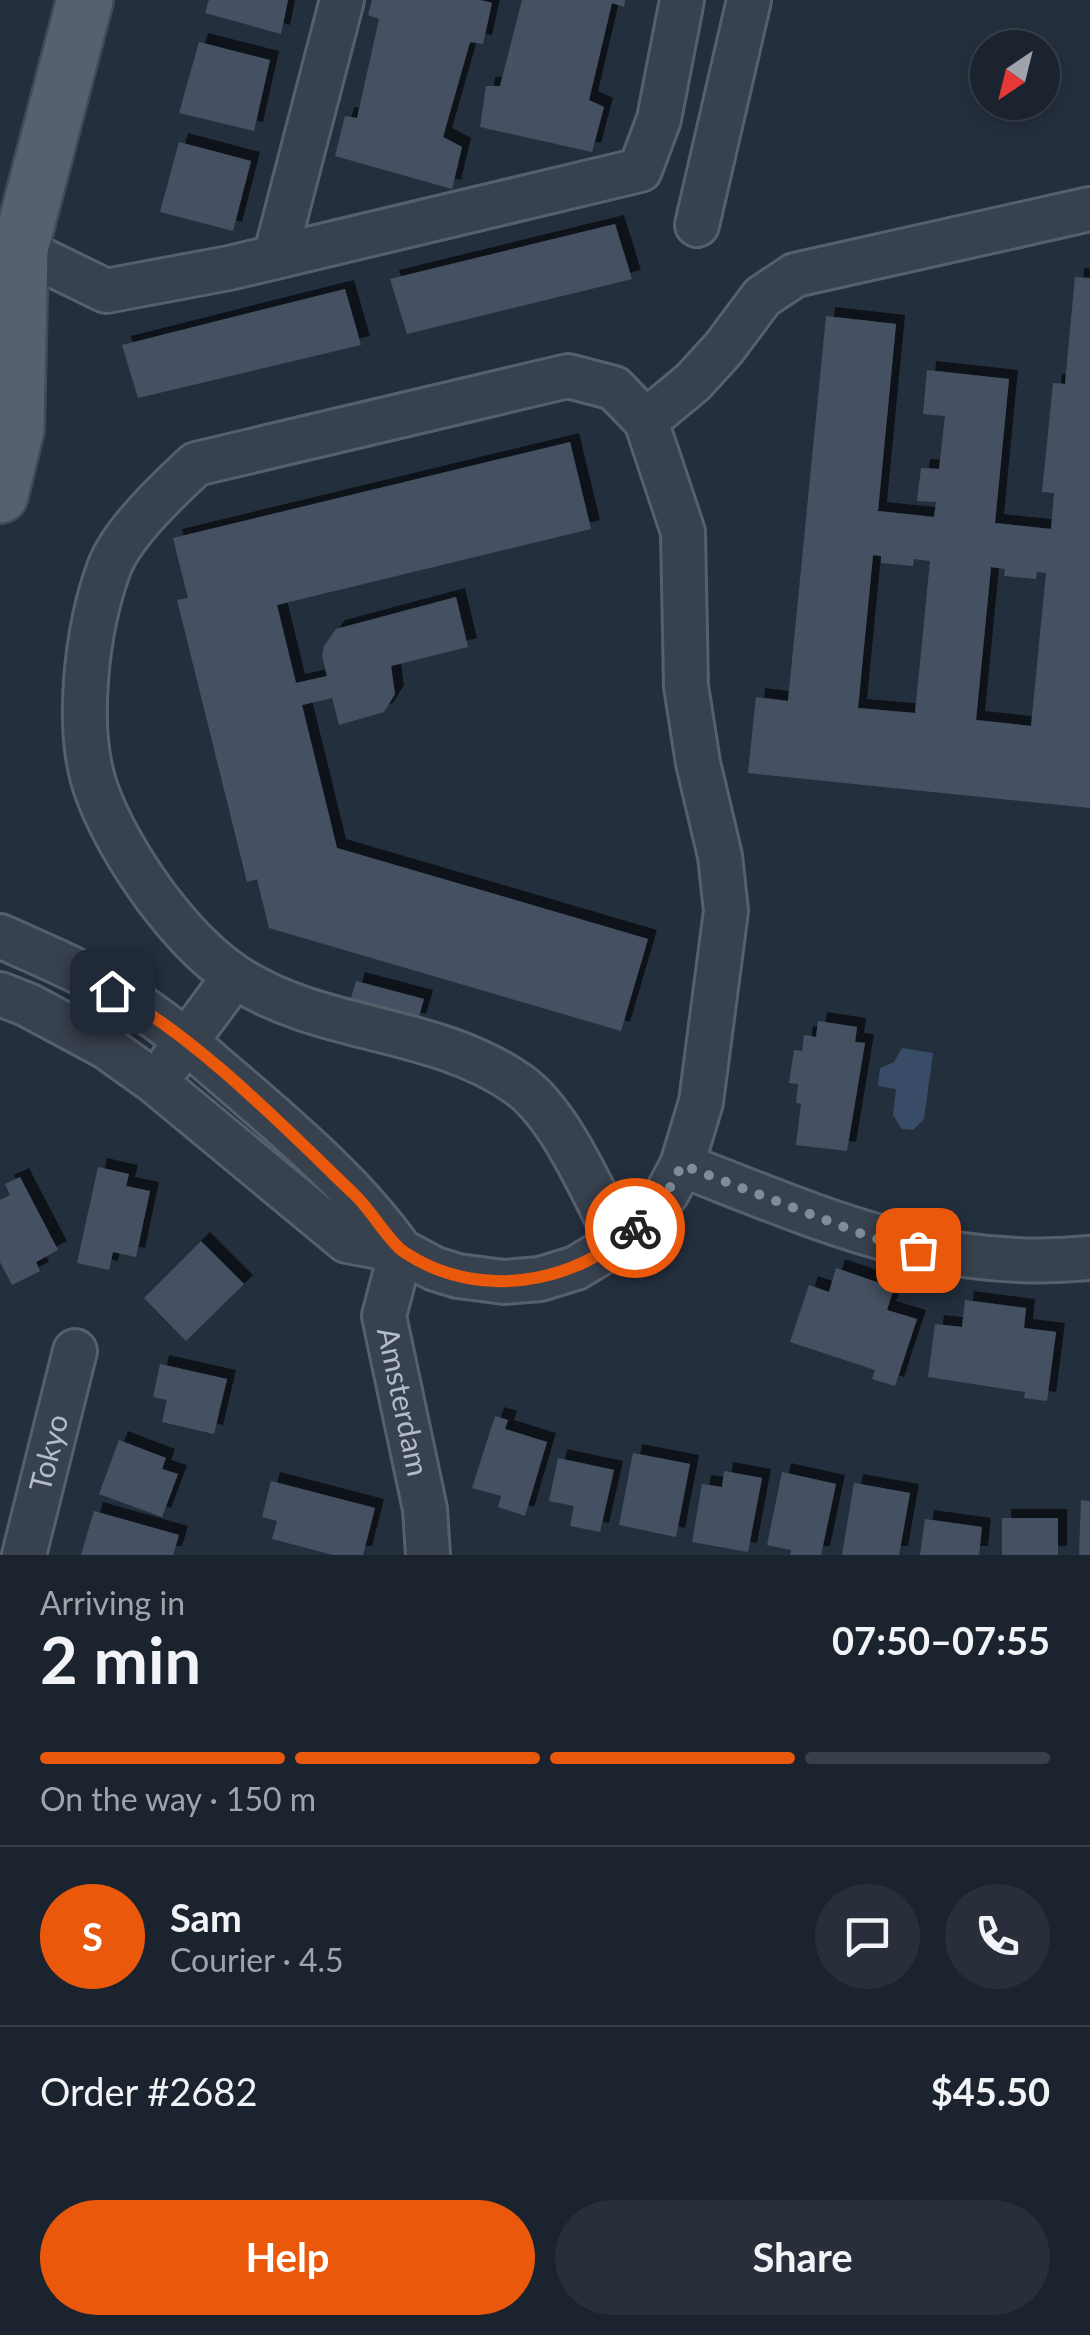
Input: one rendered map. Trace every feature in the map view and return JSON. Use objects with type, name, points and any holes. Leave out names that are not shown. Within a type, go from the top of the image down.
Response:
[{"type":"main road","points":[[0,495],[16,429],[7,259],[85,0]]},
{"type":"street","points":[[276,257],[342,0]]},
{"type":"street","points":[[7,259],[106,291],[276,257],[640,170],[660,119],[682,0]]},
{"type":"street","points":[[697,225],[749,0]]},
{"type":"street","points":[[646,421],[693,382],[762,297],[795,276],[1090,209]]},
{"type":"street","points":[[0,994],[106,1046],[348,1241],[401,1250],[446,1272],[504,1282],[540,1279],[576,1268],[619,1242],[667,1193],[682,1165],[701,1102],[726,911],[720,856],[698,763],[686,686],[683,532],[646,421],[614,388],[568,376],[196,464],[154,502],[110,564],[92,636],[85,736],[96,789],[127,858],[182,932],[234,976],[285,1004],[482,1060],[523,1087],[561,1132],[619,1242]]},
{"type":"street","points":[[0,936],[60,962],[137,1005],[186,1042],[374,1212],[401,1250]]},
{"type":"street","points":[[155,1082],[234,976]]},
{"type":"street","points":[[682,1165],[870,1237],[918,1250],[1044,1263],[1090,1258]]},
{"type":"street","name":"Amsterdam","points":[[401,1250],[384,1316],[432,1554]]},
{"type":"street","name":"Tokyo","points":[[24,1555],[75,1351]]},
{"type":"water","points":[[902,1048],[933,1053],[924,1119],[913,1130],[902,1129],[893,1115],[896,1089],[878,1086],[880,1068],[894,1062]]},
{"type":"building","points":[[209,0],[288,0],[281,34],[205,13]]},
{"type":"building","points":[[372,0],[492,3],[483,44],[470,42],[443,137],[462,147],[452,189],[335,156],[345,116],[357,118],[379,19],[368,15]]},
{"type":"building","points":[[522,0],[625,0],[624,7],[612,3],[589,100],[604,107],[592,152],[480,127],[486,86],[500,86]]},
{"type":"building","points":[[199,42],[270,60],[254,131],[179,113]]},
{"type":"building","points":[[179,142],[251,161],[233,231],[160,212]]},
{"type":"building","points":[[615,224],[632,279],[407,334],[390,279]]},
{"type":"building","points":[[1075,277],[1090,278],[1090,808],[748,773],[756,697],[788,701],[826,316],[896,324],[878,511],[934,517],[936,502],[917,501],[921,468],[939,469],[945,416],[923,414],[927,370],[1009,379],[995,523],[1051,529],[1054,493],[1042,492],[1053,383],[1065,384]],"holes":[[[873,555],[881,556],[881,563],[913,566],[914,559],[930,561],[915,713],[858,708]],[[991,567],[1005,569],[1004,576],[1036,579],[1037,572],[1046,573],[1031,726],[976,720]]]},
{"type":"building","points":[[345,289],[361,345],[138,398],[122,345]]},
{"type":"building","points":[[570,442],[591,529],[277,605],[296,683],[327,676],[322,656],[336,629],[456,597],[468,647],[391,666],[395,694],[384,712],[339,725],[332,698],[302,705],[337,848],[648,939],[621,1031],[269,928],[257,879],[247,882],[177,600],[188,598],[173,538]]},
{"type":"building","points":[[356,981],[424,999],[417,1023],[349,1005]]},
{"type":"building","points":[[818,1021],[857,1027],[855,1042],[865,1043],[847,1151],[796,1145],[801,1104],[796,1103],[798,1084],[789,1083],[794,1050],[802,1051],[804,1035],[816,1037]]},
{"type":"building","points":[[98,1167],[129,1174],[126,1186],[150,1191],[136,1257],[113,1252],[109,1270],[77,1263]]},
{"type":"building","points":[[20,1177],[58,1250],[36,1262],[40,1271],[12,1285],[0,1262],[0,1200],[10,1195],[5,1184]]},
{"type":"building","points":[[201,1241],[244,1284],[186,1341],[144,1298]]},
{"type":"building","points":[[836,1268],[894,1288],[887,1310],[917,1319],[895,1386],[872,1379],[875,1370],[790,1342],[809,1285],[829,1292]]},
{"type":"building","points":[[965,1300],[1026,1308],[1024,1328],[1056,1332],[1047,1401],[1024,1398],[1025,1392],[928,1377],[935,1324],[962,1327]]},
{"type":"building","points":[[160,1364],[227,1379],[214,1434],[162,1422],[167,1400],[153,1397]]},
{"type":"building","points":[[495,1416],[508,1420],[505,1429],[547,1442],[525,1516],[498,1507],[501,1496],[472,1488]]},
{"type":"building","points":[[119,1440],[166,1458],[162,1469],[178,1474],[162,1517],[99,1494]]},
{"type":"building","points":[[633,1453],[690,1464],[676,1537],[619,1525]]},
{"type":"building","points":[[558,1458],[614,1470],[600,1532],[570,1526],[574,1506],[549,1501]]},
{"type":"building","points":[[724,1471],[762,1478],[748,1552],[692,1542],[702,1484],[722,1487]]},
{"type":"building","points":[[782,1472],[836,1484],[821,1555],[790,1555],[791,1550],[767,1545]]},
{"type":"building","points":[[271,1481],[375,1508],[363,1555],[333,1555],[272,1539],[277,1521],[262,1517]]},
{"type":"building","points":[[854,1483],[910,1493],[899,1555],[842,1555]]},
{"type":"building","points":[[1081,1500],[1090,1501],[1090,1555],[1079,1555]]},
{"type":"building","points":[[94,1511],[179,1535],[173,1555],[81,1555]]},
{"type":"building","points":[[1002,1518],[1058,1518],[1058,1555],[1002,1555]]},
{"type":"building","points":[[925,1519],[982,1527],[979,1555],[920,1555]]},
{"type":"way so far","points":[[635,1228],[667,1193],[682,1165],[870,1237],[918,1250]]},
{"type":"route","points":[[112,991],[186,1042],[374,1212],[401,1250],[435,1268],[458,1276],[504,1282],[540,1279],[576,1268],[635,1228]]}]
